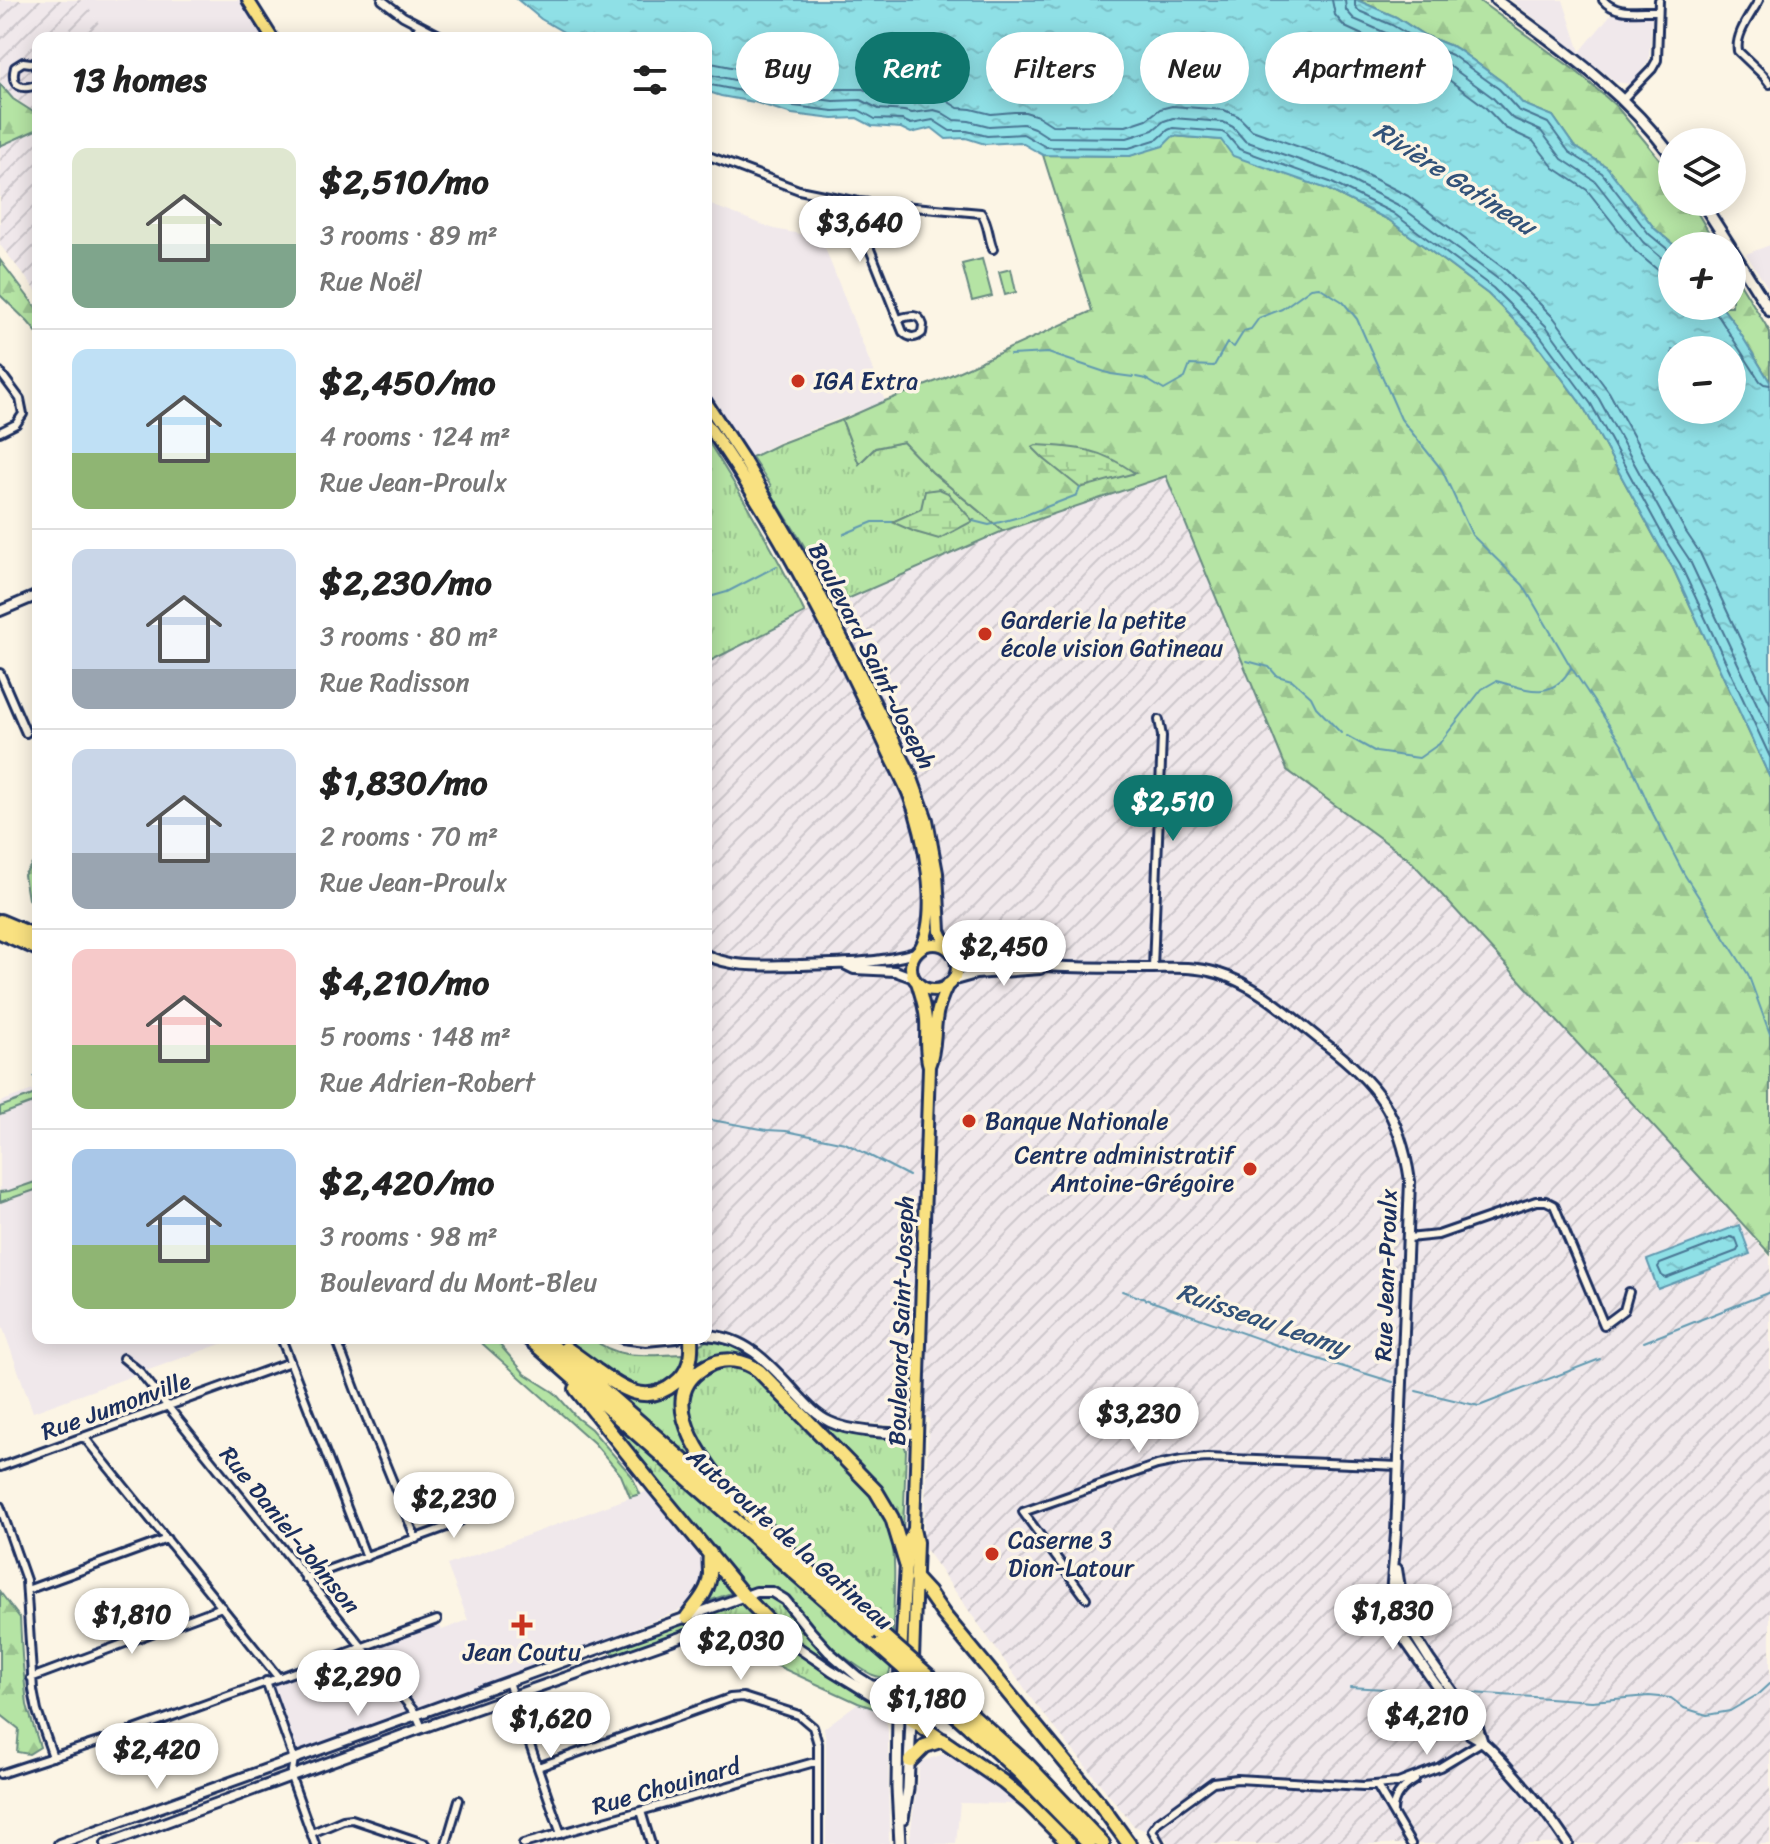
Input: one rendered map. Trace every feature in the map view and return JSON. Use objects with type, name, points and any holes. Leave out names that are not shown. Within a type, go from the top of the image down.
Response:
[{"type":"highway","points":[[0,921],[32,934]]},
{"type":"highway","points":[[0,932],[32,946]]},
{"type":"highway","name":"Autoroute de la Gatineau","points":[[535,1344],[936,1697],[1019,1772],[1089,1844]]},
{"type":"highway","name":"Autoroute de la Gatineau","points":[[551,1344],[1027,1764],[1103,1844]]},
{"type":"highway","points":[[560,1344],[622,1388],[648,1394],[667,1389],[682,1376],[690,1361],[691,1344]]},
{"type":"highway","points":[[554,1361],[744,1596],[786,1639]]},
{"type":"highway","points":[[761,1529],[704,1459],[685,1422],[682,1403],[687,1386],[699,1371],[714,1363],[738,1361],[757,1370],[866,1479],[890,1513],[906,1564]]},
{"type":"highway","points":[[687,1617],[707,1588],[710,1553]]},
{"type":"highway","points":[[916,1579],[1129,1844]]},
{"type":"highway","points":[[911,1719],[1012,1789],[1069,1844]]},
{"type":"highway","points":[[910,1761],[926,1745],[943,1740]]},
{"type":"main road","points":[[248,0],[268,32]]},
{"type":"main road","points":[[1496,0],[1579,61],[1623,99],[1658,138]]},
{"type":"main road","points":[[1746,272],[1770,311]]},
{"type":"main road","name":"Boulevard Saint-Joseph","points":[[712,411],[805,565],[910,773],[930,834],[937,873],[939,922],[950,951]]},
{"type":"main road","name":"Boulevard Saint-Joseph","points":[[712,432],[797,568],[908,793],[921,838],[928,882],[929,921],[918,951]]},
{"type":"main road","points":[[934,944],[950,951],[956,970],[950,983],[942,988],[929,989],[915,980],[911,968],[918,951],[934,944]]},
{"type":"main road","name":"Boulevard Saint-Joseph","points":[[915,980],[924,1006],[925,1054],[929,1066]]},
{"type":"main road","name":"Boulevard Saint-Joseph","points":[[900,1839],[910,1761],[929,1066],[934,1053],[940,1003],[950,983]]},
{"type":"main road","name":"Boulevard Saint-Joseph","points":[[900,1839],[897,1788],[899,1707],[906,1564],[908,1541],[914,1529]]},
{"type":"street","points":[[382,0],[432,32]]},
{"type":"street","points":[[1603,0],[1620,11],[1658,11]]},
{"type":"street","points":[[1623,99],[1656,64],[1659,0]]},
{"type":"street","points":[[1759,0],[1738,38],[1737,47],[1770,84]]},
{"type":"street","points":[[416,32],[419,26]]},
{"type":"street","points":[[32,64],[23,62],[15,67],[13,77],[21,87],[32,86]]},
{"type":"street","points":[[712,157],[799,190],[858,202],[981,213],[993,249]]},
{"type":"street","points":[[858,202],[858,219],[898,319]]},
{"type":"street","points":[[0,372],[20,399],[23,414],[16,424],[0,432]]},
{"type":"street","points":[[0,611],[32,598]]},
{"type":"street","points":[[0,673],[26,733]]},
{"type":"street","points":[[1153,968],[1162,736],[1159,720]]},
{"type":"street","points":[[712,957],[743,965],[843,964],[886,960],[918,951]]},
{"type":"street","name":"Rue Jean-Proulx","points":[[950,951],[989,964],[1206,970],[1225,976],[1251,987],[1341,1055],[1363,1075],[1385,1106],[1402,1143],[1410,1181],[1391,1592],[1394,1612],[1404,1639],[1420,1665],[1470,1734],[1483,1741]]},
{"type":"street","points":[[843,964],[854,969],[895,971],[915,980]]},
{"type":"street","name":"Rue Jean-Proulx","points":[[950,983],[976,974],[1045,967]]},
{"type":"street","points":[[1408,1238],[1438,1235],[1536,1201],[1546,1201],[1554,1205],[1604,1325],[1624,1310],[1629,1292]]},
{"type":"street","points":[[712,1336],[733,1340],[754,1351],[828,1421],[846,1427],[917,1434]]},
{"type":"street","points":[[283,1344],[366,1557]]},
{"type":"street","points":[[338,1344],[416,1539]]},
{"type":"street","name":"Rue Daniel-Johnson","points":[[123,1358],[140,1372],[416,1714],[422,1728]]},
{"type":"street","name":"Rue Jumonville","points":[[0,1467],[290,1362]]},
{"type":"street","points":[[84,1437],[278,1677]]},
{"type":"street","points":[[1086,1598],[1023,1512],[1157,1465],[1182,1460],[1207,1458],[1399,1466]]},
{"type":"street","points":[[0,1506],[23,1568],[31,1678],[37,1711],[53,1757]]},
{"type":"street","points":[[305,1578],[416,1539],[460,1521],[473,1510]]},
{"type":"street","points":[[27,1590],[167,1539]]},
{"type":"street","name":"Rue Jean-Proulx","points":[[1395,1553],[1406,1618],[1414,1636],[1478,1728],[1483,1741]]},
{"type":"street","points":[[59,1844],[764,1591],[782,1598],[829,1652],[911,1719]]},
{"type":"street","points":[[31,1678],[222,1607]]},
{"type":"street","points":[[0,1774],[129,1732],[437,1620]]},
{"type":"street","points":[[106,1844],[720,1623],[755,1625],[786,1639],[899,1707]]},
{"type":"street","points":[[873,1686],[901,1678]]},
{"type":"street","points":[[266,1681],[294,1759],[291,1777],[315,1844]]},
{"type":"street","points":[[508,1682],[561,1834]]},
{"type":"street","points":[[538,1767],[737,1696],[804,1718],[813,1727],[817,1737],[818,1844]]},
{"type":"street","points":[[371,1731],[376,1745]]},
{"type":"street","points":[[1393,1815],[1398,1794],[1409,1784],[1483,1741],[1540,1805],[1568,1844]]},
{"type":"street","name":"Rue Chouinard","points":[[523,1844],[818,1761]]},
{"type":"street","points":[[1160,1844],[1152,1830],[1163,1818],[1218,1780],[1377,1786],[1426,1774]]},
{"type":"street","points":[[1377,1786],[1411,1844]]},
{"type":"street","points":[[446,1844],[459,1800]]},
{"type":"street","points":[[641,1811],[651,1844]]},
{"type":"street","points":[[312,1833],[352,1819],[426,1844]]},
{"type":"street","points":[[89,1833],[92,1844]]},
{"type":"shaded area","points":[[0,0],[90,0],[86,3],[104,32],[32,32],[32,110],[0,88]]},
{"type":"shaded area","points":[[90,0],[248,0],[268,32],[104,32],[85,3]]},
{"type":"shaded area","points":[[1511,0],[1563,0],[1580,52],[1611,14],[1652,16],[1649,60],[1629,84],[1616,82]]},
{"type":"shaded area","points":[[32,133],[32,285],[0,245],[0,147]]},
{"type":"shaded area","points":[[712,205],[774,229],[821,238],[885,401],[779,442],[744,460],[725,430],[712,435]]},
{"type":"shaded area","points":[[1770,245],[1770,291],[1746,254]]},
{"type":"shaded area","points":[[1165,475],[1408,851],[1770,1257],[1770,1844],[1170,1844],[1166,1839],[1134,1826],[1033,1701],[923,1546],[929,1418],[901,1419],[896,1425],[834,1417],[816,1405],[760,1347],[737,1334],[712,1329],[712,660],[808,612],[836,604],[1003,531]]},
{"type":"shaded area","points":[[32,1090],[32,1344],[220,1344],[33,1412],[0,1320],[0,1102]]},
{"type":"shaded area","points":[[653,1489],[699,1547],[704,1558],[702,1588],[692,1603],[576,1651],[297,1751],[271,1686],[439,1624],[442,1630],[468,1620],[447,1565]]},
{"type":"shaded area","points":[[858,1703],[879,1710],[886,1720],[889,1844],[826,1844],[824,1728]]},
{"type":"shaded area","points":[[944,1754],[978,1769],[1016,1804],[960,1803],[956,1844],[909,1844],[920,1762]]},
{"type":"green space","points":[[1357,0],[1478,0],[1576,71],[1616,106],[1658,157],[1658,216],[1699,216],[1709,232],[1659,232],[1607,167],[1574,146],[1553,116],[1523,104],[1504,83],[1453,47],[1453,32],[1419,32],[1396,17]]},
{"type":"green space","points":[[0,84],[13,99],[32,111],[32,132],[0,146]]},
{"type":"green space","points":[[1173,136],[1221,140],[1389,220],[1488,294],[1533,339],[1584,408],[1673,568],[1770,778],[1770,1254],[1410,860],[1287,770],[1166,476],[1003,531],[932,472],[903,442],[875,448],[859,464],[842,420],[1092,311],[1043,155],[1130,156]]},
{"type":"green space","points":[[982,259],[992,296],[972,301],[962,264]]},
{"type":"green space","points":[[0,260],[32,302],[32,327],[28,322],[0,295]]},
{"type":"green space","points":[[1011,269],[1016,292],[1005,295],[999,272]]},
{"type":"green space","points":[[1746,293],[1770,332],[1770,382],[1746,343],[1746,336],[1742,336],[1732,320],[1746,320]]},
{"type":"green space","points":[[842,420],[859,464],[875,448],[903,442],[932,472],[1003,531],[836,604],[752,457]],"holes":[[[921,509],[973,520],[955,529],[893,522]]]},
{"type":"green space","points":[[1032,447],[1088,450],[1110,458],[1135,473],[1080,488]]},
{"type":"green space","points":[[712,448],[758,524],[805,613],[712,660]]},
{"type":"green space","points":[[939,489],[948,493],[973,521],[939,539],[892,522],[921,509],[925,491]]},
{"type":"green space","points":[[32,864],[32,902],[28,899],[24,875]]},
{"type":"green space","points":[[32,1095],[32,1103],[0,1115],[0,1107]]},
{"type":"green space","points":[[32,1183],[32,1191],[0,1202],[0,1192]]},
{"type":"green space","points":[[721,1342],[761,1364],[758,1366],[723,1356],[682,1388],[698,1457],[695,1460],[625,1400],[628,1395],[658,1397],[698,1345]]},
{"type":"green space","points":[[483,1344],[499,1344],[525,1374],[555,1393],[632,1476],[640,1494],[630,1497],[621,1475],[594,1443]]},
{"type":"green space","points":[[571,1344],[600,1344],[625,1354],[686,1354],[675,1375],[656,1387],[628,1384]]},
{"type":"green space","points":[[727,1366],[740,1367],[752,1373],[875,1498],[888,1524],[893,1545],[893,1634],[778,1528],[722,1471],[699,1442],[688,1410],[691,1390],[704,1375]]},
{"type":"green space","points":[[611,1421],[891,1667],[888,1677],[869,1673],[841,1655],[779,1590],[759,1587],[746,1590],[608,1424]]},
{"type":"green space","points":[[817,1421],[844,1433],[902,1440],[906,1450],[903,1535],[898,1522]]},
{"type":"green space","points":[[712,1567],[737,1591],[703,1603]]},
{"type":"green space","points":[[0,1592],[20,1618],[27,1705],[40,1747],[29,1754],[17,1752],[19,1729],[0,1714]]},
{"type":"green space","points":[[768,1595],[782,1601],[841,1667],[839,1669],[789,1634],[751,1598]]},
{"type":"green space","points":[[743,1600],[765,1621],[762,1624],[738,1618],[717,1619],[614,1656],[611,1648]]},
{"type":"green space","points":[[740,1628],[773,1638],[879,1710],[706,1633]]},
{"type":"water","name":"Rivière Gatineau","points":[[518,0],[1357,0],[1396,17],[1419,32],[1265,32],[1265,104],[1453,104],[1453,47],[1504,83],[1523,104],[1553,116],[1574,146],[1607,167],[1659,232],[1658,320],[1732,320],[1742,336],[1658,336],[1658,424],[1746,424],[1746,343],[1770,382],[1770,778],[1673,568],[1584,408],[1533,339],[1488,294],[1389,220],[1327,189],[1233,156],[1221,140],[1173,136],[1163,146],[1130,156],[1043,155],[1020,142],[985,144],[966,138],[946,139],[932,128],[911,133],[901,128],[872,126],[857,118],[833,119],[792,114],[760,104],[839,104],[839,32],[736,32],[736,99],[721,96],[712,93],[712,32],[564,32]]},
{"type":"water","points":[[1739,1225],[1750,1254],[1658,1289],[1647,1260]]},
{"type":"waterway","points":[[1136,377],[1164,390],[1185,378],[1190,365],[1214,366],[1227,343],[1234,347],[1244,331],[1251,329],[1259,318],[1282,309],[1311,288],[1319,287],[1343,302],[1357,319],[1401,419],[1442,470],[1472,535],[1523,585],[1571,667],[1623,746],[1684,874],[1748,974],[1770,1034]]},
{"type":"waterway","points":[[1010,355],[1048,353],[1111,374],[1133,377]]},
{"type":"waterway","points":[[973,521],[989,525],[1023,516],[1077,495],[1080,488]]},
{"type":"waterway","points":[[844,534],[873,522],[892,522]]},
{"type":"waterway","points":[[712,596],[727,592],[777,566]]},
{"type":"waterway","points":[[1247,661],[1269,667],[1277,676],[1292,680],[1311,697],[1316,707],[1341,733]]},
{"type":"waterway","points":[[1347,736],[1376,752],[1419,758],[1439,744],[1482,689],[1496,681],[1528,689],[1547,689],[1555,686],[1571,668]]},
{"type":"waterway","name":"Ruisseau Leamy","points":[[712,1120],[845,1143],[909,1176]]},
{"type":"waterway","name":"Ruisseau Leamy","points":[[1122,1291],[1308,1356],[1393,1382]]},
{"type":"waterway","name":"Ruisseau Leamy","points":[[1644,1342],[1770,1292]]},
{"type":"waterway","name":"Ruisseau Leamy","points":[[1416,1391],[1479,1406],[1600,1359]]},
{"type":"waterway","points":[[1472,1693],[1592,1701],[1649,1696],[1671,1698],[1684,1708],[1707,1715],[1730,1711],[1770,1683]]},
{"type":"waterway","points":[[1350,1687],[1420,1691]]},
{"type":"place","name":"IGA Extra","points":[[798,381]]},
{"type":"place","name":"Garderie la petite école vision Gatineau","points":[[985,634]]},
{"type":"place","name":"Banque Nationale","points":[[969,1121]]},
{"type":"place","name":"Centre administratif Antoine-Grégoire","points":[[1250,1169]]},
{"type":"place","name":"Caserne 3 Dion-Latour","points":[[992,1554]]},
{"type":"place","name":"Jean Coutu","points":[[522,1625]]}]
